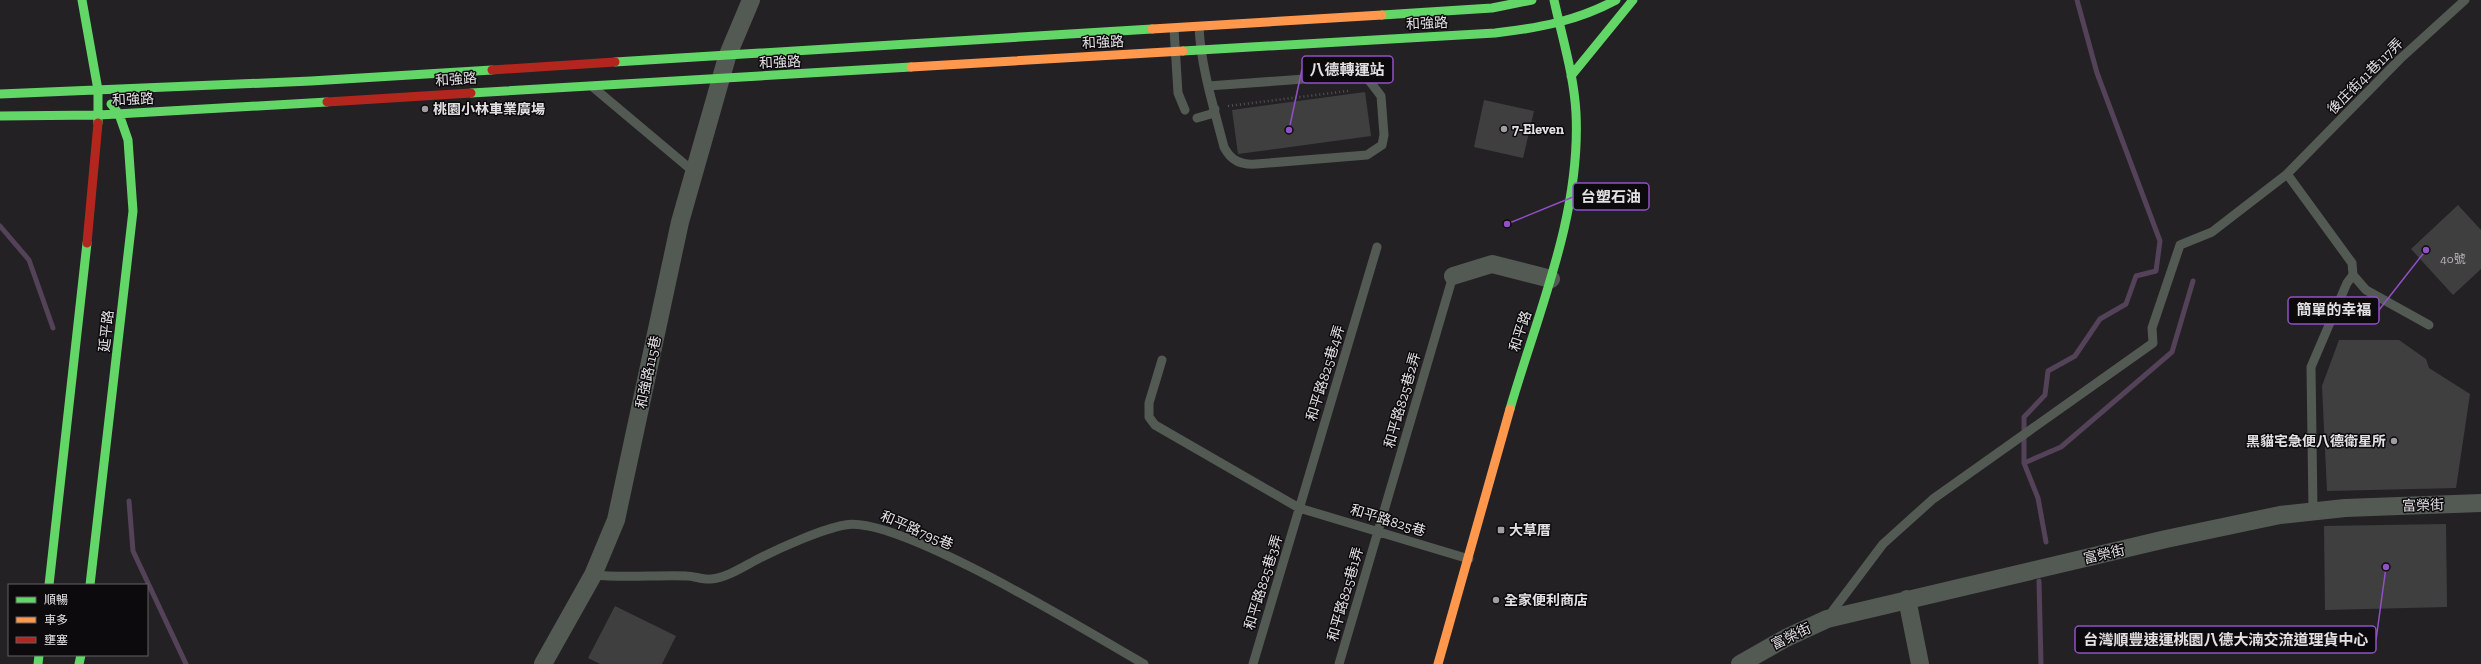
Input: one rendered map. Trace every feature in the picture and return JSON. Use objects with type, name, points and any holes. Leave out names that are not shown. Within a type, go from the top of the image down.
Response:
[{"type":"street","name":"延平路","points":[[49,584],[76,348],[99,115],[98,90],[82,0]]},
{"type":"street","name":"和強路115巷","points":[[543,664],[593,574],[616,520],[680,222],[724,68],[751,0]]},
{"type":"street","name":"和強路","points":[[0,116],[120,114],[590,85],[724,68],[1199,27],[1492,8],[1532,0]]},
{"type":"street","name":"和平路","points":[[1438,664],[1520,375],[1562,243],[1573,176],[1576,113],[1571,76],[1561,25],[1554,0]]},
{"type":"street","name":"和強路","points":[[0,94],[318,80],[724,68],[1175,52],[1495,33],[1561,25],[1592,14],[1616,0]]},
{"type":"street","points":[[1571,76],[1633,0]]},
{"type":"street","name":"延平路","points":[[90,584],[133,211],[132,162],[120,114],[98,90]]},
{"type":"street","points":[[1453,276],[1492,264],[1551,279]]},
{"type":"street","name":"富榮街","points":[[1740,664],[1786,638],[1826,619],[2166,539],[2280,515],[2313,511],[2345,508],[2481,503]]},
{"type":"street","points":[[1907,599],[1920,664]]},
{"type":"lane","name":"後庄街41巷117弄","points":[[1826,619],[1883,544],[1933,499],[2153,343],[2152,328],[2180,245],[2212,232],[2287,174],[2400,59],[2465,0]]},
{"type":"lane","points":[[1199,27],[1200,50],[1208,86],[1228,155],[1238,163],[1249,165],[1367,155],[1382,145],[1384,135],[1381,96],[1368,79],[1360,75],[1208,86]]},
{"type":"lane","points":[[1174,29],[1178,93],[1185,110]]},
{"type":"lane","points":[[590,85],[694,172]]},
{"type":"lane","points":[[1197,118],[1211,114],[1215,109]]},
{"type":"lane","points":[[2287,174],[2352,263],[2353,275],[2366,290],[2428,325]]},
{"type":"lane","name":"和平路825巷4弄","points":[[1299,508],[1377,247]]},
{"type":"lane","points":[[2313,511],[2311,367],[2347,283],[2353,275]]},
{"type":"lane","name":"和平路825巷2弄","points":[[1378,532],[1453,276]]},
{"type":"lane","name":"和平路825巷","points":[[1162,360],[1149,403],[1149,417],[1155,424],[1299,508],[1469,559]]},
{"type":"lane","name":"和平路825巷3弄","points":[[1253,664],[1299,508]]},
{"type":"lane","name":"和平路795巷","points":[[593,574],[623,578],[688,576],[710,579],[725,575],[775,550],[846,524],[872,525],[900,535],[991,578],[1144,664]]},
{"type":"lane","name":"和平路825巷1弄","points":[[1339,664],[1378,532]]},
{"type":"building","points":[[1365,92],[1371,136],[1238,154],[1232,110]]},
{"type":"building","name":"7-Eleven","points":[[1484,100],[1534,111],[1523,158],[1474,147]]},
{"type":"building","points":[[2458,205],[2481,230],[2481,269],[2453,295],[2411,249]]},
{"type":"building","name":"黑貓宅急便八德衛星所","points":[[2339,340],[2399,340],[2426,359],[2429,368],[2470,394],[2456,488],[2327,491],[2322,386]]},
{"type":"building","points":[[2446,524],[2447,607],[2325,610],[2324,526]]},
{"type":"building","points":[[615,606],[676,636],[662,664],[600,664],[588,658]]},
{"type":"waterway","points":[[2046,542],[2038,498],[2024,463],[2024,417],[2045,395],[2048,371],[2075,356],[2100,319],[2126,304],[2136,276],[2156,271],[2160,241],[2097,73],[2077,0]]},
{"type":"waterway","points":[[0,226],[29,260],[53,328]]},
{"type":"waterway","points":[[2024,463],[2061,447],[2172,352],[2193,281]]},
{"type":"waterway","points":[[129,501],[133,551],[186,664]]},
{"type":"waterway","points":[[2039,581],[2041,664]]},
{"type":"traffic: fast","points":[[82,0],[98,90],[98,123]]},
{"type":"traffic: fast","points":[[1382,15],[1492,8],[1532,0]]},
{"type":"traffic: fast","points":[[1510,409],[1545,300],[1565,226],[1572,189],[1576,151],[1575,99],[1554,0]]},
{"type":"traffic: fast","points":[[1183,51],[1495,33],[1527,29],[1572,18],[1616,0]]},
{"type":"traffic: fast","points":[[1571,76],[1633,0]]},
{"type":"traffic: fast","points":[[615,62],[1152,29]]},
{"type":"traffic: fast","points":[[471,93],[911,67]]},
{"type":"traffic: fast","points":[[0,94],[311,81],[492,70]]},
{"type":"traffic: fast","points":[[0,116],[99,115],[327,102]]},
{"type":"traffic: fast","points":[[90,584],[133,211],[128,140],[119,114],[111,104]]},
{"type":"traffic: fast","points":[[49,584],[87,243]]},
{"type":"traffic: fast","points":[[38,664],[39,656]]},
{"type":"traffic: fast","points":[[79,664],[81,656]]},
{"type":"traffic: slow","points":[[1152,29],[1382,15]]},
{"type":"traffic: slow","points":[[911,67],[1183,51]]},
{"type":"traffic: slow","points":[[1438,664],[1510,409]]},
{"type":"traffic: jam","points":[[492,70],[615,62]]},
{"type":"traffic: jam","points":[[327,102],[471,93]]},
{"type":"traffic: jam","points":[[87,243],[98,123]]},
{"type":"place","name":"桃園小林車業廣場","points":[[425,109]]},
{"type":"place","name":"7-Eleven","points":[[1504,129]]},
{"type":"place","name":"八德轉運站","points":[[1289,130]]},
{"type":"place","name":"台塑石油","points":[[1507,224]]},
{"type":"place","name":"簡單的幸福","points":[[2426,250]]},
{"type":"place","name":"黑貓宅急便八德衛星所","points":[[2394,441]]},
{"type":"place","name":"大草厝","points":[[1501,530]]},
{"type":"place","name":"台灣順豐速運桃園八德大湳交流道理貨中心","points":[[2386,567]]},
{"type":"place","name":"全家便利商店","points":[[1496,600]]}]
